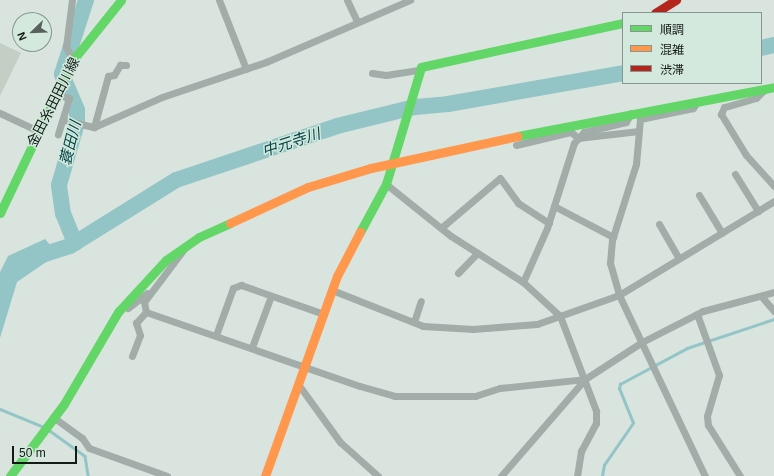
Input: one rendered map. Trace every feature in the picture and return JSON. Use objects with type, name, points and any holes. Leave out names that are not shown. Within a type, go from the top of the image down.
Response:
[{"type":"street","points":[[72,0],[66,47],[73,60]]},
{"type":"street","name":"金田糸田田川線","points":[[0,213],[73,60],[120,0]]},
{"type":"street","points":[[219,0],[246,69]]},
{"type":"street","points":[[347,0],[357,22]]},
{"type":"street","points":[[64,120],[94,127],[162,97],[246,69],[410,0]]},
{"type":"street","points":[[657,12],[676,0]]},
{"type":"street","points":[[265,476],[345,258],[386,184],[417,73],[429,63],[622,23]]},
{"type":"street","points":[[94,127],[108,76],[114,75],[120,65],[126,65]]},
{"type":"street","points":[[372,73],[386,75],[417,73]]},
{"type":"street","points":[[10,476],[53,416],[123,306],[166,260],[188,245],[230,221],[308,187],[393,160],[631,113],[774,87]]},
{"type":"street","points":[[764,90],[756,98],[724,107],[721,114],[746,155],[774,186]]},
{"type":"street","points":[[56,94],[69,98],[64,120],[58,134]]},
{"type":"street","points":[[698,101],[693,108],[640,119],[636,164],[613,237],[610,263],[619,295],[705,476]]},
{"type":"street","points":[[0,113],[38,131]]},
{"type":"street","points":[[523,282],[549,223],[578,138],[584,132],[626,122],[631,113]]},
{"type":"street","points":[[516,145],[570,132],[578,138],[639,131]]},
{"type":"street","points":[[735,174],[758,211]]},
{"type":"street","points":[[441,228],[500,178],[518,203],[549,223]]},
{"type":"street","points":[[386,184],[441,228],[523,282],[560,316],[586,378],[596,410],[596,423],[581,451],[577,476]]},
{"type":"street","points":[[699,195],[722,233]]},
{"type":"street","points":[[332,290],[414,322],[441,327],[509,328],[560,316],[619,295],[774,201]]},
{"type":"street","points":[[554,206],[613,237]]},
{"type":"street","points":[[659,224],[679,258]]},
{"type":"street","points":[[146,312],[144,302],[152,290],[185,252],[188,245]]},
{"type":"street","points":[[458,273],[477,253]]},
{"type":"street","points":[[216,335],[233,288],[241,285],[324,314]]},
{"type":"street","points":[[123,306],[128,308],[152,290]]},
{"type":"street","points":[[500,476],[586,378],[642,342],[697,314],[774,292]]},
{"type":"street","points":[[252,347],[271,296]]},
{"type":"street","points":[[761,296],[774,310]]},
{"type":"street","points":[[414,322],[421,301]]},
{"type":"street","points":[[146,312],[395,396],[475,396],[500,388],[586,378]]},
{"type":"street","points":[[132,356],[140,335],[136,323],[146,312]]},
{"type":"street","points":[[697,314],[719,375],[707,416],[708,425],[740,476]]},
{"type":"street","points":[[298,384],[340,442],[378,476]]},
{"type":"street","points":[[53,416],[82,438],[89,448],[167,476]]},
{"type":"water","points":[[45,239],[58,254],[17,282],[0,338],[0,272],[8,256]]},
{"type":"building","points":[[0,43],[12,49],[12,52],[21,53],[0,96]]},
{"type":"waterway","name":"蓑田川","points":[[75,243],[63,214],[59,185],[77,123],[77,110],[62,74],[86,0]]},
{"type":"waterway","name":"中元寺川","points":[[762,48],[774,45]]},
{"type":"waterway","name":"中元寺川","points":[[36,257],[70,246],[176,180],[337,126],[415,107],[448,104],[622,73]]},
{"type":"waterway","points":[[602,476],[604,465],[633,423],[619,389],[620,384],[687,348],[774,319]]},
{"type":"waterway","points":[[0,409],[44,427]]},
{"type":"waterway","points":[[49,430],[85,456],[88,476]]},
{"type":"traffic: fast","points":[[0,213],[73,60],[121,0]]},
{"type":"traffic: fast","points":[[360,232],[386,184],[421,67],[622,23]]},
{"type":"traffic: fast","points":[[518,136],[774,87]]},
{"type":"traffic: fast","points":[[10,476],[64,404],[118,312],[166,260],[199,237],[230,223]]},
{"type":"traffic: slow","points":[[230,223],[308,187],[371,168],[518,136]]},
{"type":"traffic: slow","points":[[265,476],[337,276],[360,232]]},
{"type":"traffic: jam","points":[[657,12],[676,0]]}]
